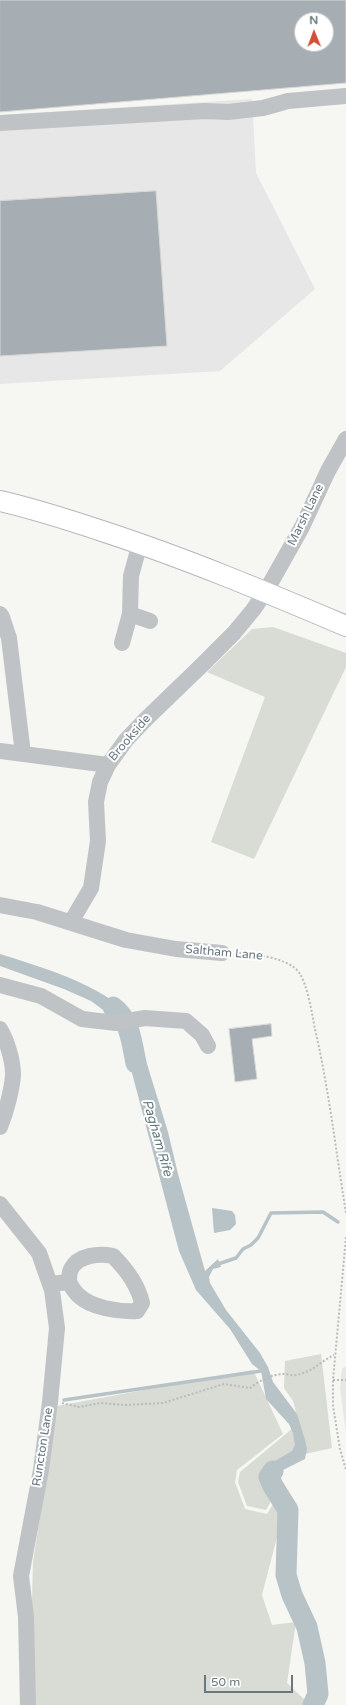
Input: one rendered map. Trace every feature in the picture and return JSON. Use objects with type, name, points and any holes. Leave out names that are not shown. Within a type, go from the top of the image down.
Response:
[{"type":"main road","points":[[0,501],[140,543],[266,592],[346,626]]},
{"type":"street","points":[[0,123],[205,111],[228,112],[263,108],[288,101],[346,96]]},
{"type":"street","name":"Marsh Lane","points":[[266,592],[302,527],[328,471],[346,439]]},
{"type":"street","points":[[122,643],[130,614],[131,576],[140,543]]},
{"type":"street","name":"Brookside","points":[[71,922],[91,888],[98,841],[96,802],[100,782],[108,765],[126,740],[145,720],[234,633],[266,592]]},
{"type":"street","points":[[0,614],[9,638],[23,754]]},
{"type":"street","points":[[130,614],[150,621]]},
{"type":"street","points":[[0,751],[108,765]]},
{"type":"street","name":"Saltham Lane","points":[[0,906],[37,912],[126,940],[176,949],[222,953]]},
{"type":"street","points":[[0,985],[41,996],[82,1018],[90,1020],[116,1023],[145,1018],[186,1021],[202,1035],[208,1046]]},
{"type":"street","points":[[0,1029],[11,1058],[13,1074],[3,1105],[0,1127]]},
{"type":"street","name":"Runcton Lane","points":[[0,1204],[39,1253],[52,1290],[57,1328],[50,1402],[41,1470],[22,1576],[26,1617],[28,1705]]},
{"type":"street","points":[[93,1255],[114,1256],[126,1269],[141,1296],[142,1302],[137,1311],[125,1312],[103,1307],[87,1302],[78,1295],[68,1282],[70,1270],[78,1262],[93,1255]]},
{"type":"street","points":[[50,1284],[68,1282]]},
{"type":"path","name":"Saltham Lane","points":[[222,953],[242,953],[266,956],[292,965],[300,973],[309,1001],[331,1105],[346,1213]]},
{"type":"path","points":[[346,1237],[341,1303],[334,1355],[333,1380],[333,1406],[340,1449],[346,1470]]},
{"type":"path","points":[[50,1402],[64,1403],[79,1407],[100,1403],[126,1405],[163,1403],[224,1384],[250,1388],[260,1381],[283,1374],[295,1376],[310,1370],[325,1359],[334,1355]]},
{"type":"path","points":[[333,1380],[346,1380]]},
{"type":"shaded area","points":[[252,99],[256,173],[315,289],[220,371],[0,384],[0,115]]},
{"type":"shaded area","points":[[273,627],[346,653],[346,667],[254,859],[211,842],[265,697],[207,672],[252,629]]},
{"type":"shaded area","points":[[321,1354],[332,1448],[287,1458],[268,1490],[274,1496],[266,1510],[247,1506],[238,1482],[240,1472],[299,1423],[293,1401],[284,1388],[285,1361]]},
{"type":"shaded area","points":[[346,1367],[346,1432],[340,1389],[342,1368]]},
{"type":"shaded area","points":[[253,1370],[283,1434],[237,1470],[235,1482],[245,1509],[267,1514],[275,1501],[283,1514],[262,1595],[272,1625],[296,1622],[287,1683],[307,1702],[306,1705],[34,1705],[31,1641],[33,1562],[57,1406]]},
{"type":"water","points":[[0,954],[51,971],[88,986],[104,995],[129,1017],[110,1015],[91,1001],[64,989],[0,966]]},
{"type":"water","points":[[122,1035],[138,1035],[168,1132],[205,1271],[218,1259],[221,1267],[213,1269],[209,1277],[210,1283],[226,1310],[260,1353],[268,1367],[273,1382],[297,1414],[307,1449],[305,1459],[281,1471],[279,1478],[285,1493],[274,1496],[268,1490],[266,1474],[275,1461],[292,1451],[295,1445],[293,1433],[289,1424],[266,1399],[261,1371],[252,1364],[230,1329],[196,1290],[179,1251]]},
{"type":"water","points":[[212,1208],[232,1211],[235,1215],[236,1224],[230,1230],[214,1233]]},
{"type":"building","points":[[0,0],[346,0],[346,83],[0,112]]},
{"type":"building","points":[[156,191],[167,346],[0,356],[0,201]]},
{"type":"building","points":[[271,1024],[272,1036],[252,1039],[257,1079],[235,1082],[229,1029]]},
{"type":"waterway","name":"Pagham Rife","points":[[113,1007],[119,1012],[127,1025],[136,1063]]},
{"type":"waterway","points":[[215,1265],[236,1258],[243,1249],[251,1245],[258,1238],[271,1213],[323,1212],[338,1222]]},
{"type":"waterway","points":[[64,1400],[261,1371]]},
{"type":"waterway","name":"Pagham Rife","points":[[273,1471],[269,1477],[288,1510],[286,1575],[292,1595],[307,1627],[315,1663],[318,1694],[313,1705]]}]
